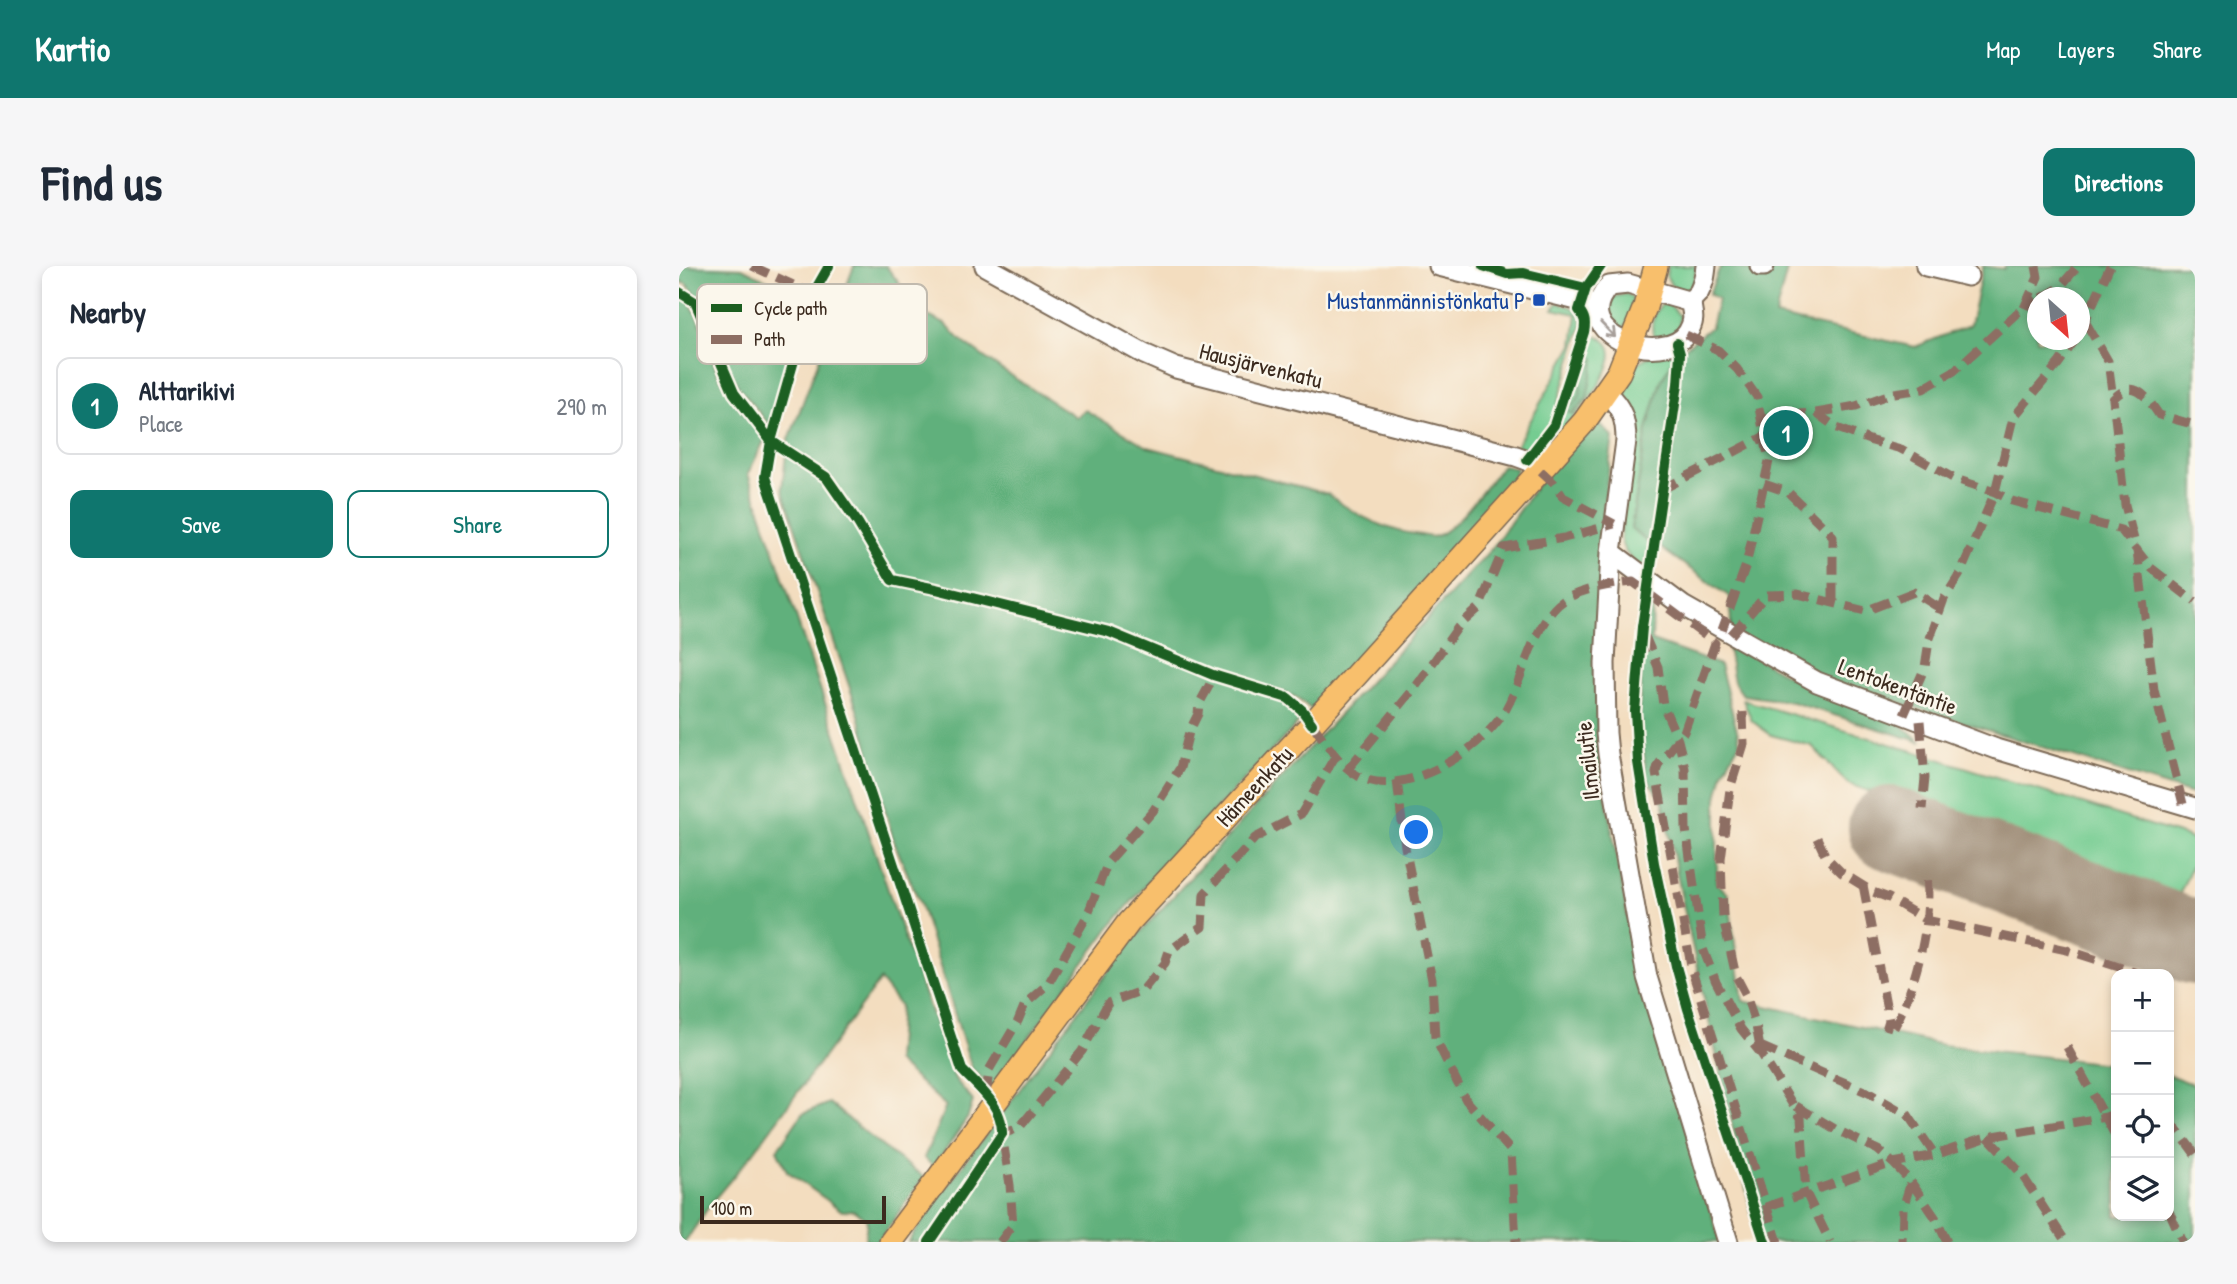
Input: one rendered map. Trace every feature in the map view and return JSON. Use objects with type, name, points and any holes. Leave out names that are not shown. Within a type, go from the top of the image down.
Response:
[{"type":"main road","name":"Hämeenkatu","points":[[891,1242],[1129,922],[1303,734],[1584,422],[1619,372],[1632,344],[1656,266]]},
{"type":"street","name":"Hausjärvenkatu","points":[[985,266],[1175,368],[1517,456],[1541,471]]},
{"type":"street","points":[[1439,266],[1462,269],[1597,305]]},
{"type":"street","points":[[1614,266],[1609,286],[1597,305],[1597,318],[1616,338],[1632,344],[1657,347],[1677,343],[1686,335],[1694,319],[1691,302],[1705,279],[1706,266]]},
{"type":"street","points":[[1926,266],[1968,276]]},
{"type":"street","points":[[1609,286],[1628,284],[1691,302]]},
{"type":"street","name":"Ilmailutie","points":[[1606,393],[1618,404],[1626,426],[1626,441],[1611,552],[1605,663],[1605,733],[1647,977],[1728,1242]]},
{"type":"street","name":"Lentokentäntie","points":[[1611,552],[1682,606],[1817,682],[1996,749],[2195,808]]},
{"type":"green space","points":[[679,266],[742,268],[774,284],[697,284],[697,296],[686,284],[679,281]]},
{"type":"green space","points":[[854,266],[886,266],[900,284],[847,284]]},
{"type":"green space","points":[[1668,266],[1696,266],[1692,284],[1682,291],[1671,285],[1666,275]]},
{"type":"green space","points":[[1778,266],[1788,266],[1775,316],[1915,347],[1970,325],[1983,266],[2004,269],[2005,266],[2195,266],[2195,795],[1821,678],[1731,631],[1730,597],[1631,529],[1647,429],[1661,381],[1676,355],[1711,327],[1718,299],[1709,294],[1720,267],[1767,272]]},
{"type":"green space","points":[[679,291],[686,297],[697,317],[697,364],[714,364],[740,408],[765,439],[748,474],[906,943],[955,1079],[973,1101],[968,1117],[934,1167],[924,1158],[946,1106],[896,1061],[900,1006],[880,980],[753,1153],[712,1202],[685,1242],[679,1242]]},
{"type":"green space","points":[[1627,294],[1632,297],[1631,314],[1623,329],[1616,328],[1605,311],[1612,297]]},
{"type":"green space","points":[[1558,303],[1577,310],[1581,317],[1581,328],[1551,422],[1533,444],[1521,450],[1514,450],[1573,345],[1577,314],[1553,309]]},
{"type":"green space","points":[[1662,305],[1670,305],[1680,316],[1679,329],[1669,339],[1655,337],[1653,334],[1653,320]]},
{"type":"green space","points":[[927,315],[945,324],[963,342],[1002,370],[1076,417],[1085,410],[1148,447],[1328,494],[1360,516],[1395,530],[1436,536],[1463,515],[1503,465],[1517,469],[1508,490],[1311,709],[1295,697],[1280,691],[1301,720],[1162,866],[1110,927],[992,1088],[972,1069],[920,903],[894,842],[858,712],[782,489],[787,445],[817,364],[927,364]]},
{"type":"green space","points":[[1592,335],[1606,342],[1611,352],[1608,366],[1601,382],[1576,416],[1542,452],[1564,409],[1573,414],[1589,389],[1587,359],[1579,377],[1580,396],[1572,405],[1567,400],[1583,345]]},
{"type":"green space","points":[[1667,352],[1676,355],[1661,381],[1647,429],[1631,528],[1649,543],[1645,571],[1627,554],[1621,540],[1624,387],[1630,372],[1639,362]]},
{"type":"green space","points":[[1588,354],[1595,359],[1587,398],[1572,414],[1564,409],[1567,400],[1572,405],[1578,398],[1578,373],[1586,365]]},
{"type":"green space","points":[[727,364],[786,364],[770,426],[738,386]]},
{"type":"green space","points":[[1596,420],[1613,437],[1603,512],[1596,660],[1602,773],[1632,943],[1720,1242],[908,1242],[938,1198],[1126,948],[1492,548],[1537,485]]},
{"type":"green space","points":[[1650,589],[1653,592],[1652,641],[1720,665],[1740,742],[1723,772],[1717,798],[1717,883],[1728,894],[1743,1001],[1943,1045],[2111,1064],[2111,1221],[2174,1221],[2174,1077],[2195,1085],[2195,1242],[1758,1242],[1663,802],[1646,777],[1639,708],[1645,619]]},
{"type":"green space","points":[[1727,642],[1792,678],[1902,725],[1921,742],[1792,702],[1743,695],[1734,682]]},
{"type":"green space","points":[[1743,700],[2185,836],[2195,841],[2195,858],[2175,905],[1922,809],[1848,784],[1812,746],[1771,735],[1752,721]]},
{"type":"green space","points":[[829,1103],[924,1177],[878,1242],[865,1240],[867,1220],[853,1210],[842,1211],[787,1171],[777,1150],[802,1114]]},
{"type":"runway","points":[[1890,828],[2195,943]]},
{"type":"marked path","points":[[752,266],[791,284]]},
{"type":"marked path","points":[[2024,308],[2038,277],[2036,266]]},
{"type":"marked path","points":[[2060,287],[2078,266]]},
{"type":"marked path","points":[[2090,310],[2110,266]]},
{"type":"marked path","points":[[1816,413],[1856,406],[1894,393],[1923,389],[1954,371],[2027,306]]},
{"type":"marked path","points":[[2090,330],[2108,361],[2113,399]]},
{"type":"marked path","points":[[1686,335],[1718,350],[1737,369],[1757,397],[1769,461],[1746,565],[1722,630]]},
{"type":"marked path","points":[[1904,715],[1925,667],[1929,641],[1944,599],[1960,574],[1995,492],[2013,418],[2068,350]]},
{"type":"marked path","points":[[2183,804],[2154,690],[2137,551],[2125,505],[2113,399],[2127,390],[2134,390],[2145,396],[2159,415],[2195,425]]},
{"type":"marked path","points":[[1762,420],[1778,415],[1816,413],[1837,428],[1901,449],[1953,478],[1995,492],[2012,501],[2121,530],[2150,567],[2195,602]]},
{"type":"marked path","points":[[1661,490],[1765,436]]},
{"type":"marked path","points":[[1541,471],[1554,483],[1563,497],[1614,524]]},
{"type":"marked path","points":[[1764,484],[1788,492],[1833,536],[1833,602]]},
{"type":"marked path","points":[[1348,769],[1417,685],[1458,627],[1479,608],[1504,548],[1564,538],[1614,524]]},
{"type":"marked path","points":[[1312,724],[1340,761],[1362,778],[1380,782],[1401,781],[1443,766],[1481,739],[1506,709],[1533,644],[1554,609],[1580,592],[1602,587],[1633,582],[1715,643],[1684,732],[1658,765],[1656,773],[1692,971],[1778,1242]]},
{"type":"marked path","points":[[1731,635],[1766,595],[1798,594],[1865,611],[1914,592],[1941,609]]},
{"type":"marked path","points":[[1644,634],[1658,667],[1663,705],[1678,740],[1685,768],[1686,829],[1703,949],[1716,982],[1741,1029],[1762,1055],[1801,1118],[1806,1193],[1830,1242]]},
{"type":"marked path","points":[[986,1096],[989,1070],[1025,1004],[1048,984],[1087,916],[1108,862],[1153,811],[1180,768],[1189,732],[1213,675]]},
{"type":"marked path","points":[[1743,712],[1744,744],[1730,789],[1721,859],[1723,918],[1736,976],[1746,995],[1761,1053]]},
{"type":"marked path","points":[[1920,721],[1925,778],[1922,809]]},
{"type":"marked path","points":[[1000,1242],[1013,1225],[1002,1134],[1019,1128],[1082,1051],[1108,1003],[1143,990],[1165,963],[1169,951],[1202,927],[1204,894],[1255,838],[1301,814],[1336,755]]},
{"type":"marked path","points":[[1397,780],[1405,847],[1432,980],[1435,1038],[1466,1100],[1511,1151],[1516,1242]]},
{"type":"marked path","points":[[1817,838],[1826,857],[1842,873],[1926,920],[2067,950],[2125,969]]},
{"type":"marked path","points":[[1894,1028],[1921,954],[1927,913],[1927,875]]},
{"type":"marked path","points":[[1863,885],[1889,1020],[1886,1030]]},
{"type":"marked path","points":[[1760,1046],[1869,1093],[1908,1115],[1935,1155]]},
{"type":"marked path","points":[[2067,1047],[2111,1128]]},
{"type":"marked path","points":[[1796,1106],[1878,1150],[1893,1163],[1935,1155],[1988,1137],[2111,1115]]},
{"type":"marked path","points":[[2174,1126],[2195,1154]]},
{"type":"marked path","points":[[1988,1137],[2020,1172],[2066,1242]]},
{"type":"marked path","points":[[1766,1207],[1893,1163],[1911,1182],[1903,1208],[1902,1242]]},
{"type":"marked path","points":[[1911,1182],[1935,1217],[1947,1242]]},
{"type":"marked path","points":[[2174,1221],[2183,1242]]},
{"type":"cycle path","points":[[819,284],[829,266]]},
{"type":"cycle path","points":[[1483,266],[1507,274],[1523,273],[1586,288],[1601,266]]},
{"type":"cycle path","points":[[1527,460],[1554,425],[1584,332],[1585,320],[1579,310],[1586,288]]},
{"type":"cycle path","points":[[679,292],[695,302],[697,307]]},
{"type":"cycle path","points":[[1677,343],[1680,354],[1678,384],[1642,627],[1635,711],[1638,762],[1654,863],[1676,966],[1765,1242]]},
{"type":"cycle path","points":[[722,364],[734,393],[771,441],[826,477],[858,523],[892,580],[1109,632],[1213,675],[1288,698],[1302,710],[1312,724]]},
{"type":"cycle path","points":[[793,364],[771,441],[765,477],[962,1070],[995,1106],[1001,1124],[1002,1134],[929,1242]]},
{"type":"place","name":"Mustanmännistönkatu P","points":[[1539,300]]},
{"type":"place","name":"Alttarikivi","points":[[1786,433]]}]
